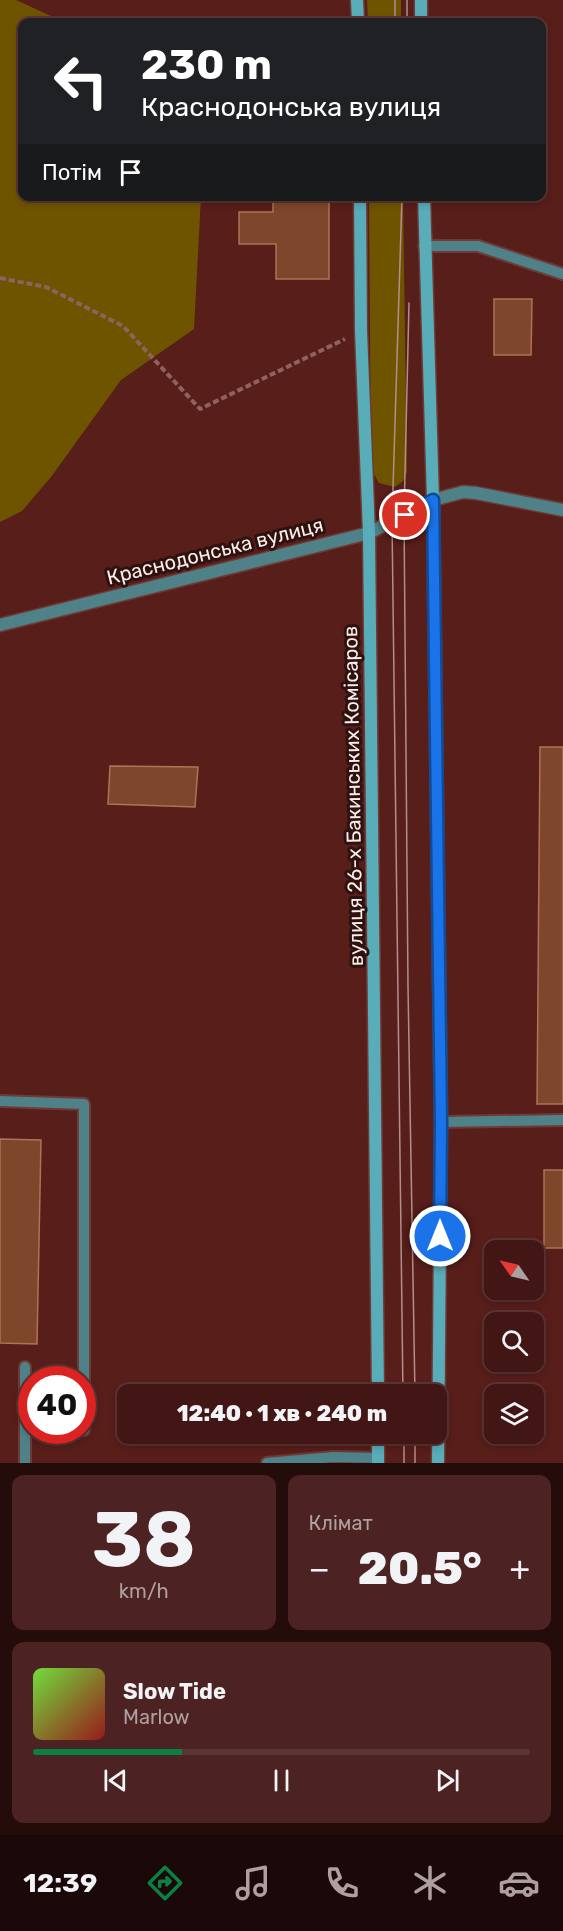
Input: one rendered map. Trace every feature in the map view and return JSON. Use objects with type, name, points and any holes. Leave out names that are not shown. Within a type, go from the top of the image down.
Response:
[{"type":"street","points":[[357,0],[357,18]]},
{"type":"street","points":[[421,0],[421,18]]},
{"type":"street","name":"вулиця 26-х Бакинських Комісаров","points":[[360,201],[361,331],[369,533],[378,1384]]},
{"type":"street","points":[[424,201],[433,500],[441,1122],[438,1463]]},
{"type":"street","name":"Краснодонська вулиця","points":[[0,625],[369,533],[433,500],[463,492],[563,510]]},
{"type":"street","points":[[378,1444],[378,1461]]},
{"type":"lane","points":[[424,246],[477,246],[563,274]]},
{"type":"lane","points":[[0,1101],[84,1104],[84,1366]]},
{"type":"lane","points":[[441,1122],[563,1120]]},
{"type":"lane","points":[[25,1444],[25,1463]]},
{"type":"lane","points":[[267,1463],[333,1457],[378,1461]]},
{"type":"path","points":[[0,278],[46,287],[123,326],[200,409],[361,331]]},
{"type":"shaded area","points":[[0,0],[16,0],[55,18],[18,18],[18,201],[201,201],[194,329],[121,380],[51,477],[22,511],[0,522]]},
{"type":"shaded area","points":[[367,0],[401,0],[401,18],[368,18]]},
{"type":"shaded area","points":[[369,201],[403,201],[407,472],[403,481],[395,487],[379,483],[371,469]]},
{"type":"building","points":[[273,201],[329,201],[329,279],[276,279],[276,244],[239,244],[239,212],[273,212]]},
{"type":"building","points":[[494,299],[532,299],[531,355],[494,355]]},
{"type":"building","points":[[540,747],[563,747],[563,1104],[537,1104]]},
{"type":"building","points":[[110,766],[198,767],[195,807],[108,804]]},
{"type":"building","points":[[0,1139],[41,1140],[37,1344],[0,1343]]},
{"type":"building","points":[[544,1170],[563,1170],[563,1248],[544,1248]]},
{"type":"tram line","points":[[395,0],[395,18]]},
{"type":"tram line","points":[[407,0],[407,18]]},
{"type":"tram line","points":[[402,201],[392,521],[403,1384]]},
{"type":"tram line","points":[[409,303],[404,515],[408,987],[415,1384]]},
{"type":"tram line","points":[[404,1444],[404,1463]]},
{"type":"tram line","points":[[415,1444],[415,1463]]},
{"type":"route","points":[[405,515],[433,500],[441,1122],[440,1236]]}]
